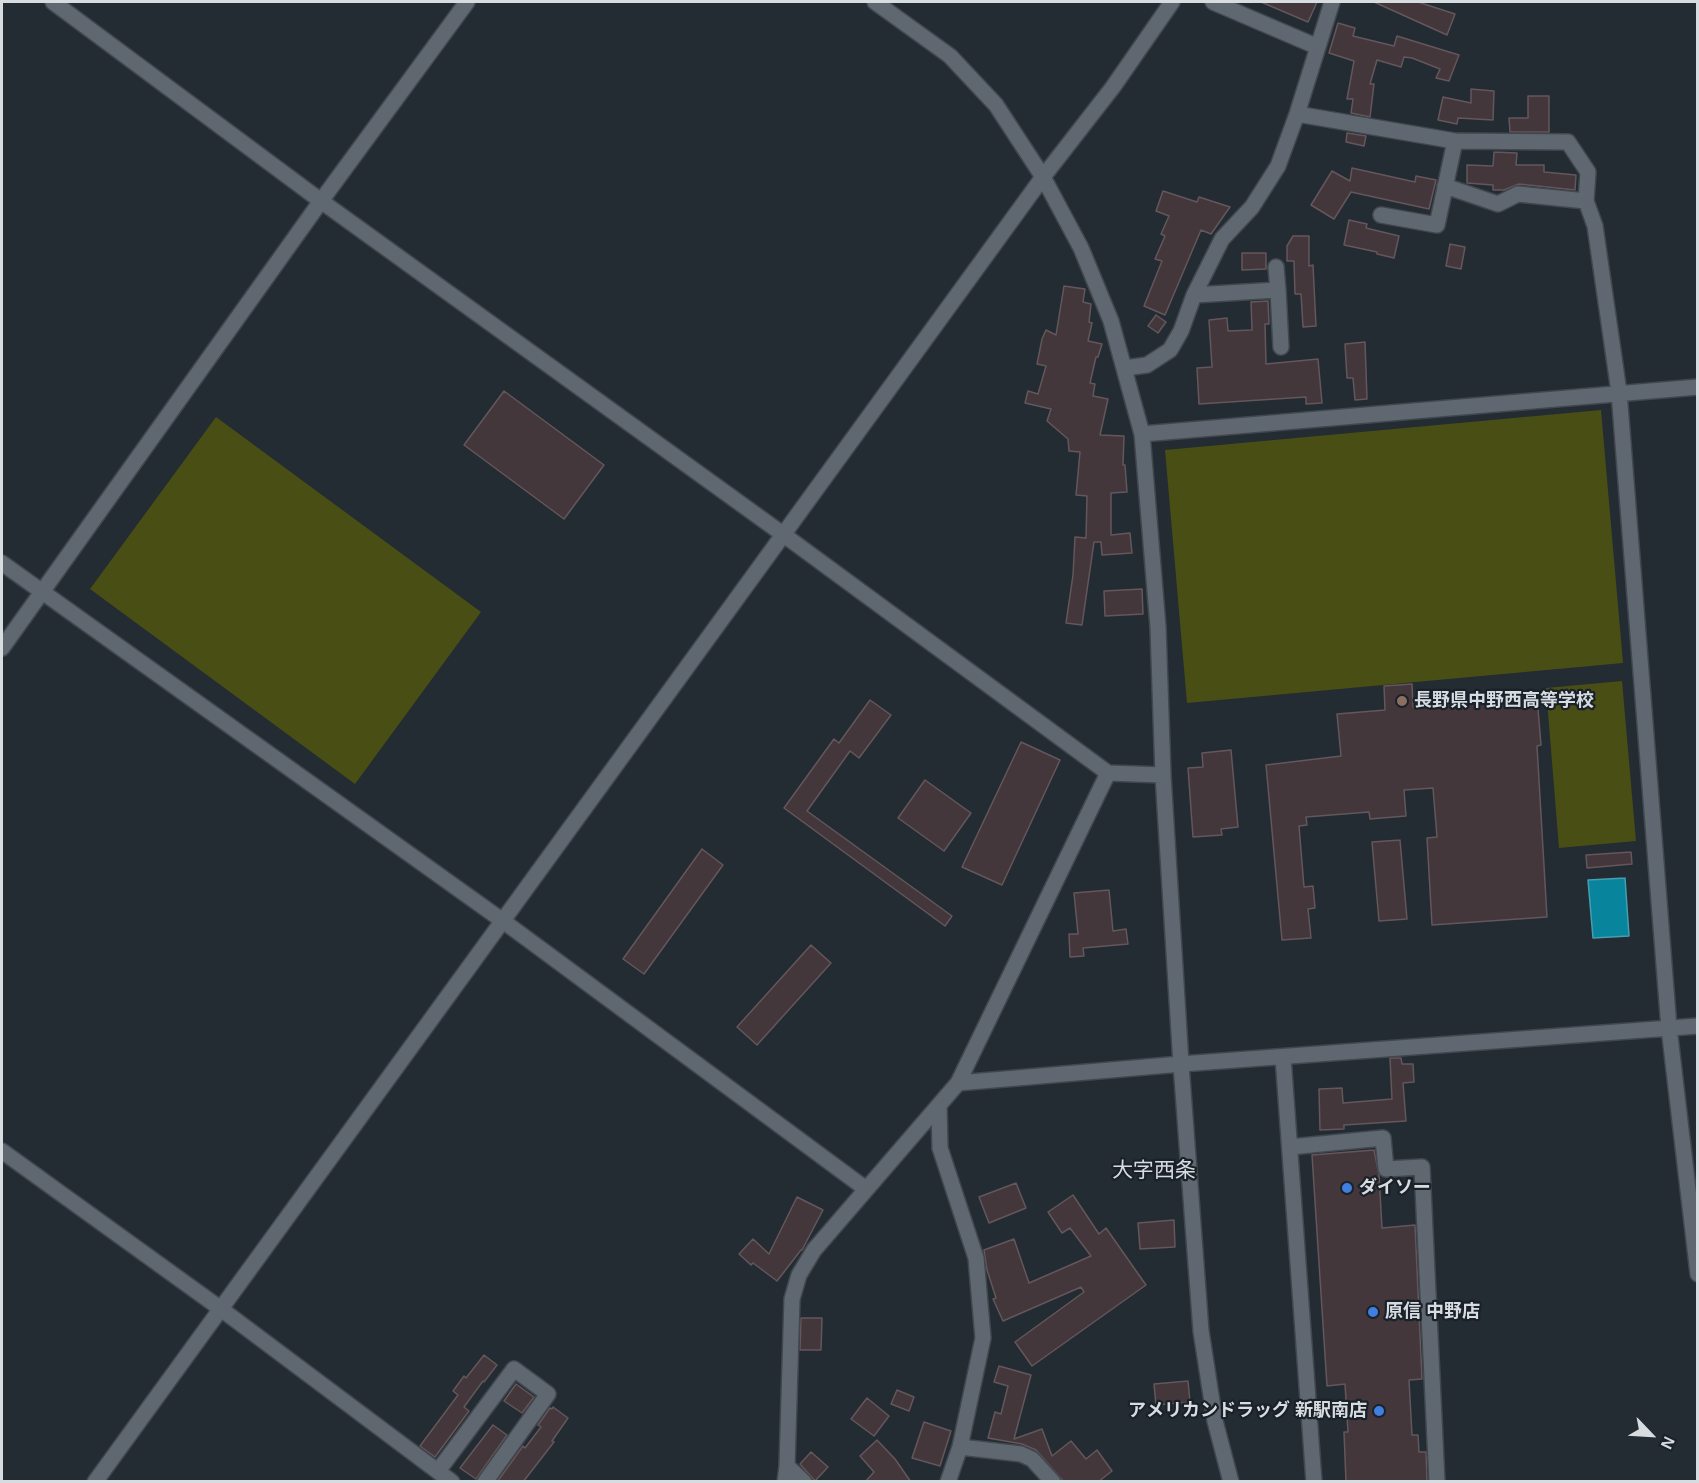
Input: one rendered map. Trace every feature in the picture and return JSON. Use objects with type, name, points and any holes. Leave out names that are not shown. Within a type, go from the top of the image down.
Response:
[{"type":"street","points":[[53,2],[321,201],[1107,773],[1163,775]]},
{"type":"street","points":[[2,648],[321,201],[467,2]]},
{"type":"street","points":[[875,2],[950,56],[996,105],[1043,177],[1081,248],[1111,321],[1142,434],[1158,627],[1163,775],[1201,1331],[1215,1420],[1231,1482]]},
{"type":"street","points":[[95,1482],[1043,177],[1113,87],[1172,2]]},
{"type":"street","points":[[1213,2],[1318,47]]},
{"type":"street","points":[[1125,368],[1148,365],[1170,350],[1181,331],[1194,295],[1222,239],[1252,207],[1278,166],[1332,2]]},
{"type":"street","points":[[1297,114],[1455,141],[1568,142],[1588,172],[1586,201],[1595,226],[1618,392],[1669,1028],[1698,1274]]},
{"type":"street","points":[[1381,215],[1437,225],[1455,141]]},
{"type":"street","points":[[1445,186],[1498,204],[1518,194],[1586,201]]},
{"type":"street","points":[[1276,267],[1281,347]]},
{"type":"street","points":[[1194,295],[1278,290]]},
{"type":"street","points":[[1142,434],[1698,387]]},
{"type":"street","points":[[2,563],[503,921],[866,1189]]},
{"type":"street","points":[[784,1482],[787,1466],[792,1299],[799,1275],[814,1250],[958,1083],[1107,773]]},
{"type":"street","points":[[958,1083],[1181,1064],[1698,1026]]},
{"type":"street","points":[[1283,1057],[1314,1482]]},
{"type":"street","points":[[939,1106],[940,1148],[976,1258],[984,1338],[960,1447],[948,1482]]},
{"type":"street","points":[[1290,1147],[1383,1138],[1386,1169],[1422,1167],[1437,1482]]},
{"type":"street","points":[[2,1151],[221,1309],[452,1482]]},
{"type":"street","points":[[438,1471],[514,1369],[548,1394],[485,1482]]},
{"type":"street","points":[[960,1447],[1021,1454],[1032,1459],[1053,1482]]},
{"type":"street","points":[[787,1466],[804,1482]]},
{"type":"green space","points":[[1601,410],[1623,663],[1187,703],[1165,450]]},
{"type":"green space","points":[[216,417],[481,612],[355,784],[90,589]]},
{"type":"green space","points":[[1622,681],[1636,841],[1559,848],[1546,688]]},
{"type":"water","points":[[1625,878],[1629,936],[1593,938],[1588,880]]},
{"type":"building","points":[[1261,2],[1317,2],[1308,22]]},
{"type":"building","points":[[1374,2],[1418,2],[1455,14],[1447,35]]},
{"type":"building","points":[[1338,23],[1355,28],[1353,36],[1394,46],[1397,36],[1459,55],[1449,81],[1436,78],[1440,69],[1412,58],[1404,57],[1401,67],[1377,60],[1370,84],[1374,84],[1370,117],[1351,113],[1353,99],[1347,99],[1354,61],[1329,53]]},
{"type":"building","points":[[1471,89],[1494,91],[1493,120],[1458,118],[1457,124],[1438,120],[1443,97],[1471,103]]},
{"type":"building","points":[[1528,96],[1549,96],[1549,132],[1510,132],[1509,118],[1528,118]]},
{"type":"building","points":[[1347,133],[1366,136],[1364,146],[1346,142]]},
{"type":"building","points":[[1494,152],[1517,153],[1516,165],[1544,165],[1544,172],[1576,175],[1575,190],[1519,184],[1504,190],[1493,190],[1493,185],[1467,183],[1467,165],[1493,166]]},
{"type":"building","points":[[1352,168],[1415,182],[1416,176],[1436,180],[1429,209],[1351,192],[1334,219],[1311,205],[1332,171],[1350,181]]},
{"type":"building","points":[[1163,191],[1197,202],[1199,197],[1230,207],[1211,234],[1201,230],[1165,315],[1144,306],[1162,261],[1155,259],[1165,236],[1161,234],[1169,216],[1156,211]]},
{"type":"building","points":[[1349,220],[1367,224],[1366,228],[1399,236],[1394,258],[1344,245]]},
{"type":"building","points":[[1293,236],[1309,236],[1309,266],[1313,265],[1316,326],[1303,327],[1301,294],[1295,294],[1294,261],[1287,261],[1287,246]]},
{"type":"building","points":[[1450,244],[1465,247],[1461,269],[1446,266]]},
{"type":"building","points":[[1242,253],[1266,253],[1266,269],[1242,270]]},
{"type":"building","points":[[1064,286],[1085,289],[1083,302],[1091,304],[1089,322],[1092,323],[1088,341],[1102,344],[1098,357],[1096,357],[1090,383],[1095,384],[1093,396],[1108,399],[1100,435],[1124,436],[1123,465],[1125,465],[1127,492],[1111,493],[1111,535],[1130,533],[1132,553],[1102,555],[1101,542],[1094,542],[1082,625],[1066,623],[1073,575],[1075,537],[1086,538],[1087,496],[1076,495],[1080,452],[1069,451],[1068,439],[1047,421],[1051,409],[1025,403],[1028,391],[1038,394],[1046,366],[1037,364],[1042,339],[1046,330],[1056,335]]},
{"type":"building","points":[[1268,301],[1269,324],[1265,324],[1266,364],[1318,359],[1322,403],[1306,404],[1306,397],[1199,404],[1197,368],[1212,367],[1209,320],[1227,318],[1228,331],[1252,330],[1251,302]]},
{"type":"building","points":[[1156,315],[1166,322],[1158,333],[1148,326]]},
{"type":"building","points":[[1365,342],[1367,399],[1355,400],[1353,378],[1347,378],[1345,344]]},
{"type":"building","points":[[504,391],[604,465],[564,519],[464,445]]},
{"type":"building","points":[[1142,589],[1143,614],[1105,616],[1104,591]]},
{"type":"building","points":[[1412,684],[1413,707],[1537,697],[1541,745],[1537,746],[1547,917],[1432,925],[1427,838],[1437,837],[1433,788],[1404,790],[1406,816],[1370,819],[1369,812],[1306,817],[1307,825],[1299,826],[1304,887],[1313,886],[1315,908],[1308,909],[1311,938],[1282,940],[1266,765],[1341,756],[1337,714],[1385,710],[1384,686]]},
{"type":"building","points":[[870,700],[891,715],[859,758],[850,751],[807,811],[952,916],[945,926],[784,808],[834,739],[839,743]]},
{"type":"building","points":[[1021,742],[1060,760],[1002,885],[962,867]]},
{"type":"building","points":[[1231,750],[1238,827],[1221,829],[1222,835],[1193,837],[1188,768],[1203,767],[1202,753]]},
{"type":"building","points":[[925,780],[971,813],[944,851],[898,818]]},
{"type":"building","points":[[1400,840],[1407,919],[1379,921],[1372,842]]},
{"type":"building","points":[[702,849],[723,865],[644,974],[623,959]]},
{"type":"building","points":[[1631,852],[1632,864],[1587,868],[1586,855]]},
{"type":"building","points":[[1109,890],[1113,931],[1126,929],[1128,944],[1083,948],[1084,956],[1070,957],[1069,934],[1078,934],[1074,893]]},
{"type":"building","points":[[811,945],[831,963],[757,1045],[737,1027]]},
{"type":"building","points":[[1390,1058],[1401,1058],[1402,1064],[1413,1064],[1414,1082],[1403,1083],[1406,1121],[1344,1125],[1344,1129],[1320,1130],[1319,1089],[1342,1088],[1343,1103],[1392,1099]]},
{"type":"building","points":[[1374,1150],[1379,1175],[1382,1228],[1415,1225],[1422,1379],[1409,1380],[1412,1435],[1418,1435],[1419,1452],[1426,1452],[1427,1482],[1346,1482],[1344,1432],[1348,1432],[1345,1384],[1327,1386],[1312,1155]]},
{"type":"building","points":[[1016,1183],[1026,1208],[989,1223],[979,1197]]},
{"type":"building","points":[[1073,1195],[1099,1234],[1106,1228],[1146,1285],[1032,1366],[1015,1342],[1084,1292],[1081,1287],[1003,1321],[993,1299],[996,1298],[987,1270],[984,1250],[1014,1239],[1029,1283],[1091,1256],[1070,1228],[1062,1233],[1048,1212]]},
{"type":"building","points":[[797,1197],[823,1210],[802,1250],[777,1281],[753,1263],[751,1265],[739,1254],[753,1239],[769,1254]]},
{"type":"building","points":[[1174,1220],[1175,1247],[1140,1249],[1138,1223]]},
{"type":"building","points":[[801,1318],[822,1318],[821,1350],[800,1350]]},
{"type":"building","points":[[484,1355],[497,1365],[464,1407],[469,1411],[435,1457],[420,1446],[458,1395],[453,1391]]},
{"type":"building","points":[[999,1366],[1031,1375],[1014,1439],[1042,1429],[1052,1456],[1071,1441],[1086,1459],[1097,1450],[1112,1471],[1098,1482],[1064,1482],[1036,1450],[1022,1444],[988,1438],[995,1412],[1001,1414],[1008,1386],[994,1382]]},
{"type":"building","points":[[1188,1381],[1190,1402],[1156,1405],[1154,1384]]},
{"type":"building","points":[[516,1384],[534,1397],[522,1413],[504,1401]]},
{"type":"building","points":[[897,1390],[914,1397],[909,1411],[891,1404]]},
{"type":"building","points":[[867,1398],[889,1416],[874,1436],[851,1419]]},
{"type":"building","points":[[553,1407],[568,1418],[552,1441],[554,1442],[523,1482],[497,1482],[523,1446],[525,1448],[541,1427],[538,1425]]},
{"type":"building","points":[[924,1422],[951,1431],[940,1466],[912,1458]]},
{"type":"building","points":[[493,1425],[507,1435],[476,1479],[460,1468]]},
{"type":"building","points":[[877,1440],[895,1459],[911,1482],[865,1482],[874,1472],[860,1456]]},
{"type":"building","points":[[811,1452],[828,1467],[815,1481],[800,1464]]},
{"type":"place","name":"長野県中野西高等学校","points":[[1402,701]]},
{"type":"place","name":"ダイソー","points":[[1347,1188]]},
{"type":"place","name":"原信 中野店","points":[[1373,1312]]},
{"type":"place","name":"アメリカンドラッグ 新駅南店","points":[[1379,1411]]},
{"type":"district","name":"大字西条","points":[[1154,1171]]}]
